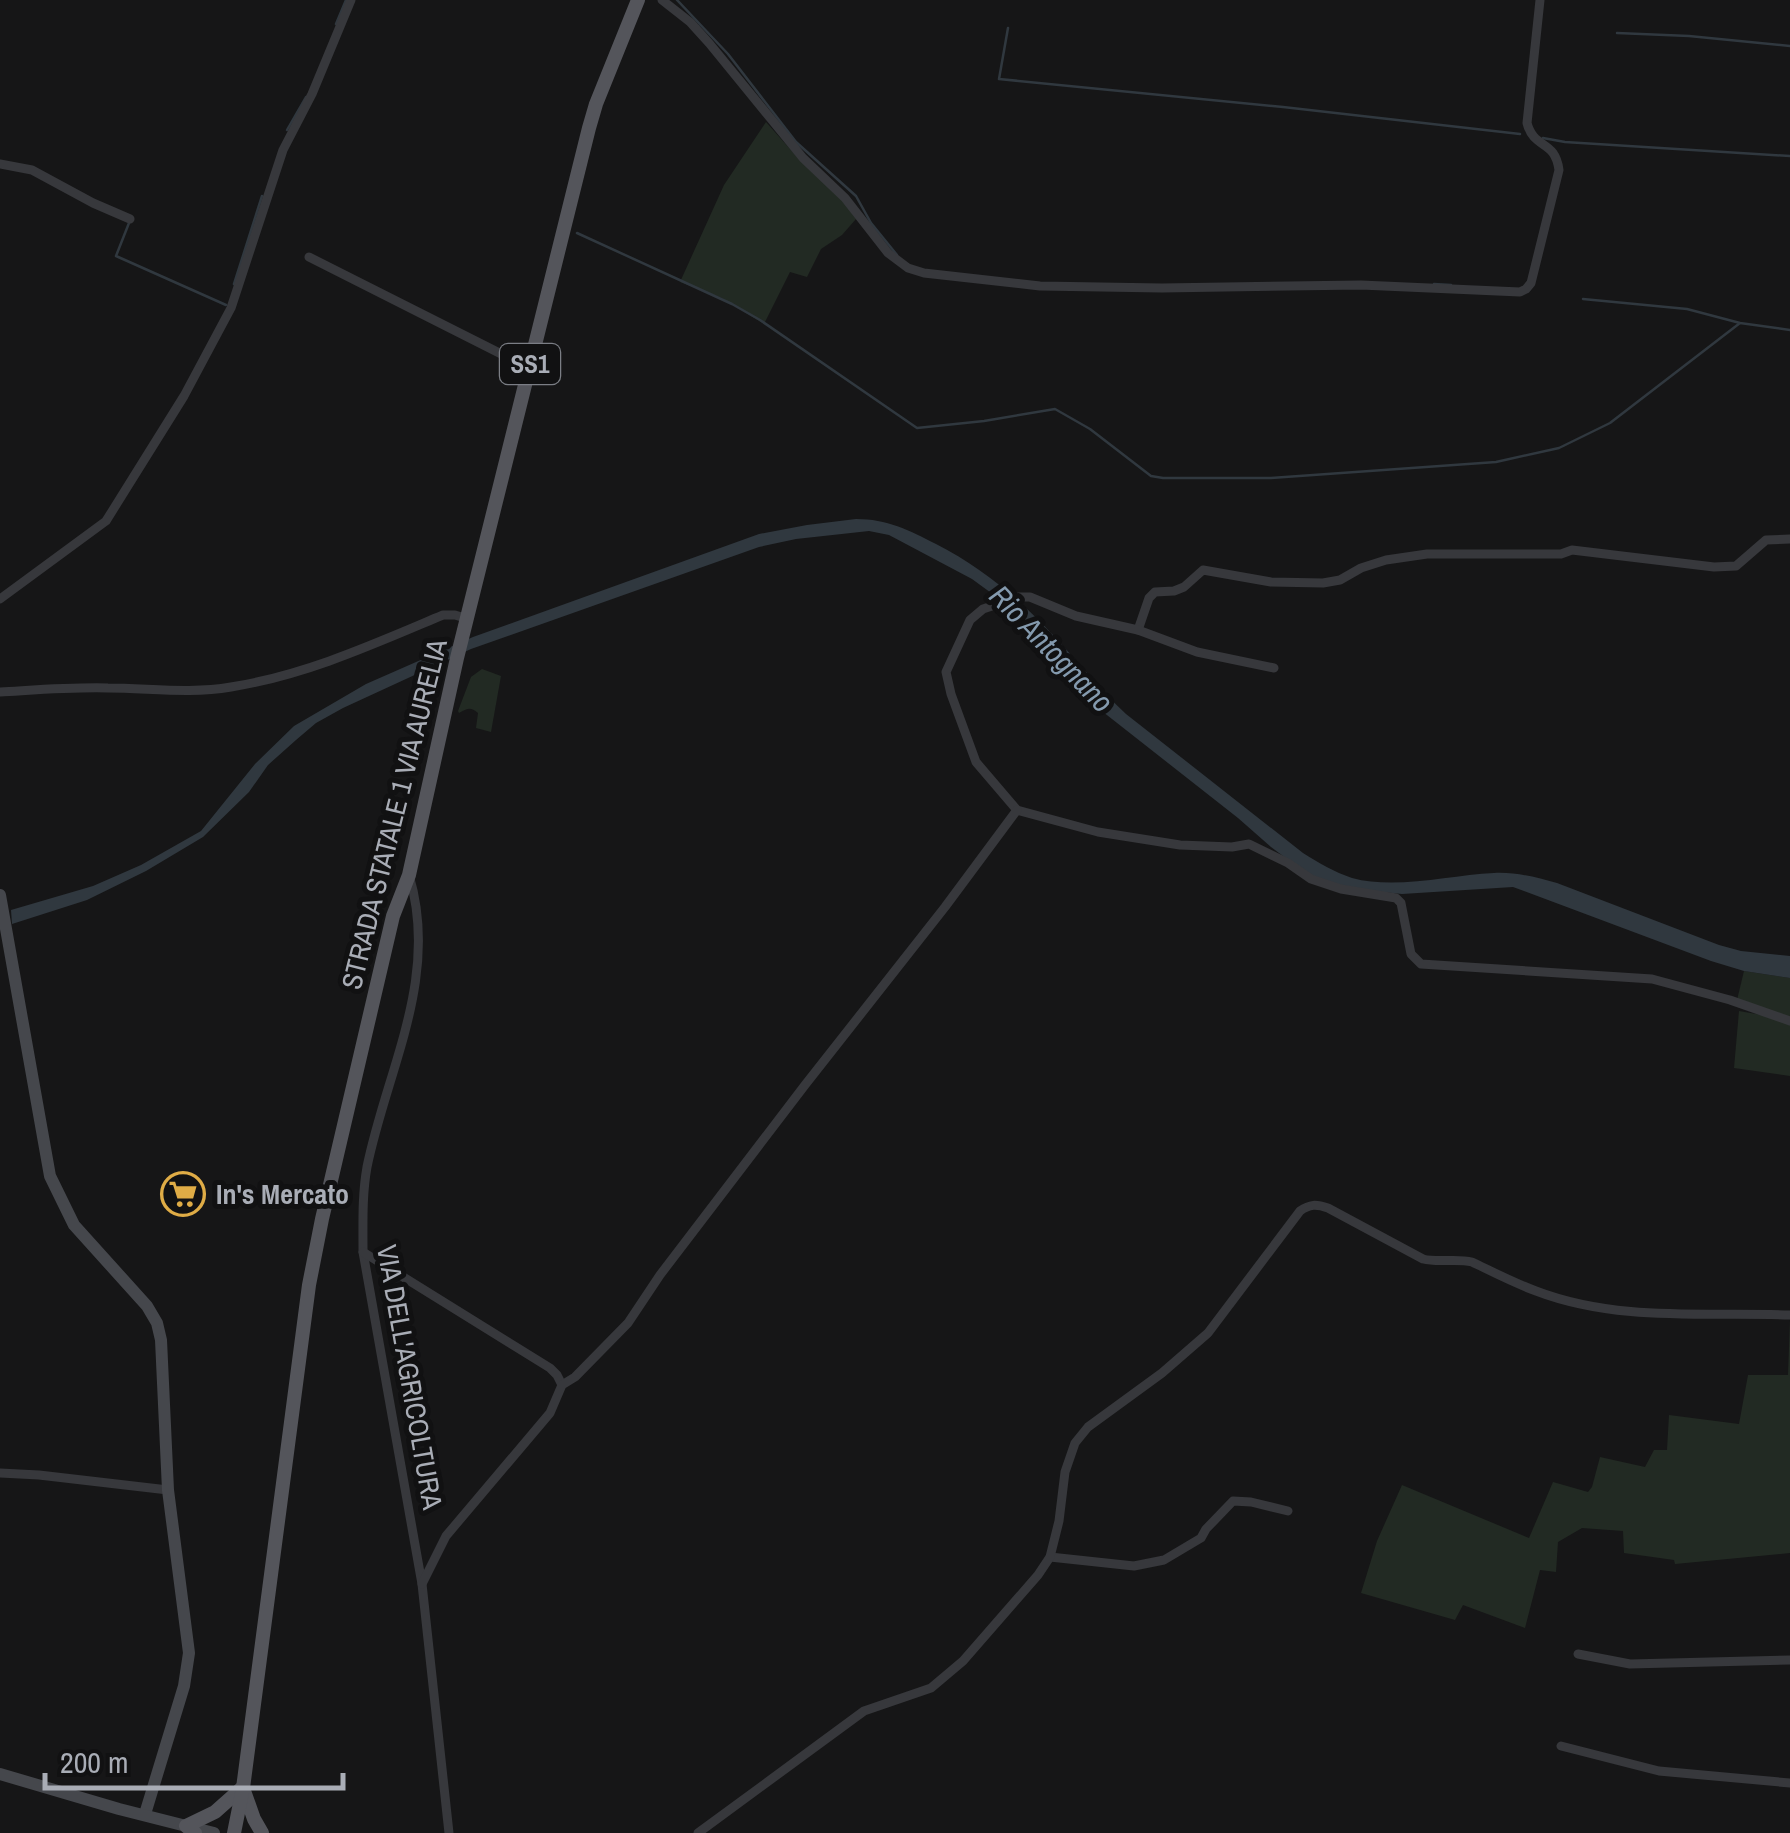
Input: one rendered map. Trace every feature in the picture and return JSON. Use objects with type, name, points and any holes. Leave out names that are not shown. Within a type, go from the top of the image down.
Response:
[{"type":"main road","name":"STRADA STATALE 1 VIA AURELIA","points":[[243,1788],[312,1269],[393,916],[408,874],[457,658],[596,104],[638,0]]},
{"type":"main road","points":[[191,1829],[243,1788],[262,1833]]},
{"type":"main road","name":"SS1","points":[[234,1833],[243,1788]]},
{"type":"street","points":[[0,599],[106,521],[184,396],[231,308],[283,150],[312,94],[351,0]]},
{"type":"street","points":[[662,0],[700,32],[803,158],[845,198],[888,253],[908,268],[1040,286],[1361,286],[1517,292],[1526,290],[1531,283],[1559,170],[1558,158],[1551,148],[1536,141],[1527,123],[1540,0]]},
{"type":"street","points":[[0,164],[32,170],[130,218]]},
{"type":"street","points":[[309,258],[529,368]]},
{"type":"street","points":[[1138,630],[1149,598],[1156,592],[1184,587],[1203,570],[1271,582],[1323,583],[1340,580],[1386,560],[1427,554],[1561,554],[1572,550],[1714,567],[1736,566],[1766,540],[1790,539]]},
{"type":"street","points":[[1274,668],[1197,652],[1138,630],[1076,616],[1030,597],[1019,597],[984,609],[970,620],[946,672],[950,694],[976,762],[1017,810],[1079,828],[1180,845],[1249,844],[1342,890],[1396,898],[1401,903],[1411,954],[1421,964],[1652,979],[1790,1021]]},
{"type":"street","points":[[0,692],[231,688],[338,659],[442,615],[455,615],[467,622]]},
{"type":"street","points":[[422,1584],[446,1536],[550,1413],[562,1386],[576,1377],[628,1323],[660,1275],[1017,810]]},
{"type":"street","name":"VIA DELL'AGRICOLTURA","points":[[408,874],[414,896],[417,942],[411,1014],[367,1169],[362,1212],[364,1252],[422,1584],[449,1833]]},
{"type":"street","points":[[0,895],[50,1176],[74,1226],[147,1306],[157,1323],[168,1490],[189,1653],[145,1814]]},
{"type":"street","points":[[698,1833],[864,1711],[938,1684],[963,1661],[1050,1557],[1065,1472],[1075,1444],[1088,1427],[1162,1373],[1208,1333],[1300,1211],[1308,1206],[1328,1208],[1423,1259],[1472,1262],[1536,1292],[1577,1303],[1665,1315],[1790,1315]]},
{"type":"street","points":[[364,1252],[550,1368],[562,1386]]},
{"type":"street","points":[[0,1473],[168,1490]]},
{"type":"street","points":[[1050,1557],[1098,1564],[1152,1564],[1202,1538],[1233,1501],[1288,1511]]},
{"type":"street","points":[[1578,1654],[1630,1664],[1790,1660]]},
{"type":"street","points":[[1561,1746],[1659,1771],[1790,1783]]},
{"type":"street","points":[[0,1774],[214,1833]]},
{"type":"shaded area","points":[[766,122],[842,199],[856,219],[842,235],[821,249],[807,277],[790,272],[764,324],[722,298],[680,282],[724,185]]},
{"type":"shaded area","points":[[482,669],[501,676],[491,732],[476,728],[475,711],[458,711],[471,677]]},
{"type":"shaded area","points":[[1744,971],[1790,978],[1790,1018],[1737,1000]]},
{"type":"shaded area","points":[[1739,1011],[1790,1024],[1790,1076],[1734,1068]]},
{"type":"shaded area","points":[[1790,1320],[1790,1553],[1675,1564],[1674,1560],[1624,1553],[1623,1531],[1582,1528],[1558,1542],[1556,1572],[1540,1570],[1525,1628],[1463,1605],[1455,1620],[1361,1593],[1377,1541],[1402,1485],[1529,1538],[1553,1482],[1588,1492],[1600,1457],[1645,1467],[1654,1450],[1667,1450],[1669,1415],[1739,1424],[1748,1375],[1788,1375]]},
{"type":"water","name":"Rio Antognano","points":[[856,519],[907,530],[984,573],[1039,621],[1126,714],[1303,853],[1333,870],[1352,878],[1387,883],[1494,873],[1534,877],[1719,945],[1790,956],[1790,978],[1711,961],[1513,887],[1402,894],[1343,888],[1303,871],[1098,708],[998,598],[972,579],[889,535],[869,531],[759,547],[471,649],[316,723],[268,765],[249,792],[203,837],[87,900],[12,924],[11,910],[93,886],[141,865],[201,831],[255,764],[294,726],[366,684],[473,637],[759,534]]},
{"type":"waterway","points":[[336,24],[346,0]]},
{"type":"waterway","points":[[677,0],[728,54],[796,142],[856,196],[871,223],[897,255]]},
{"type":"waterway","points":[[1008,28],[999,79],[1520,134]]},
{"type":"waterway","points":[[1617,33],[1790,46]]},
{"type":"waterway","points":[[287,130],[306,97]]},
{"type":"waterway","points":[[1543,138],[1790,156]]},
{"type":"waterway","points":[[234,284],[262,196]]},
{"type":"waterway","points":[[129,223],[116,256],[226,305]]},
{"type":"waterway","points":[[577,233],[760,320],[917,428],[1055,409],[1090,429],[1151,476],[1163,478],[1271,478],[1496,462],[1559,448],[1610,423],[1740,323]]},
{"type":"waterway","points":[[1434,284],[1451,285]]},
{"type":"waterway","points":[[1583,299],[1687,309],[1740,323],[1790,330]]},
{"type":"place","name":"In's Mercato","points":[[183,1194]]}]
